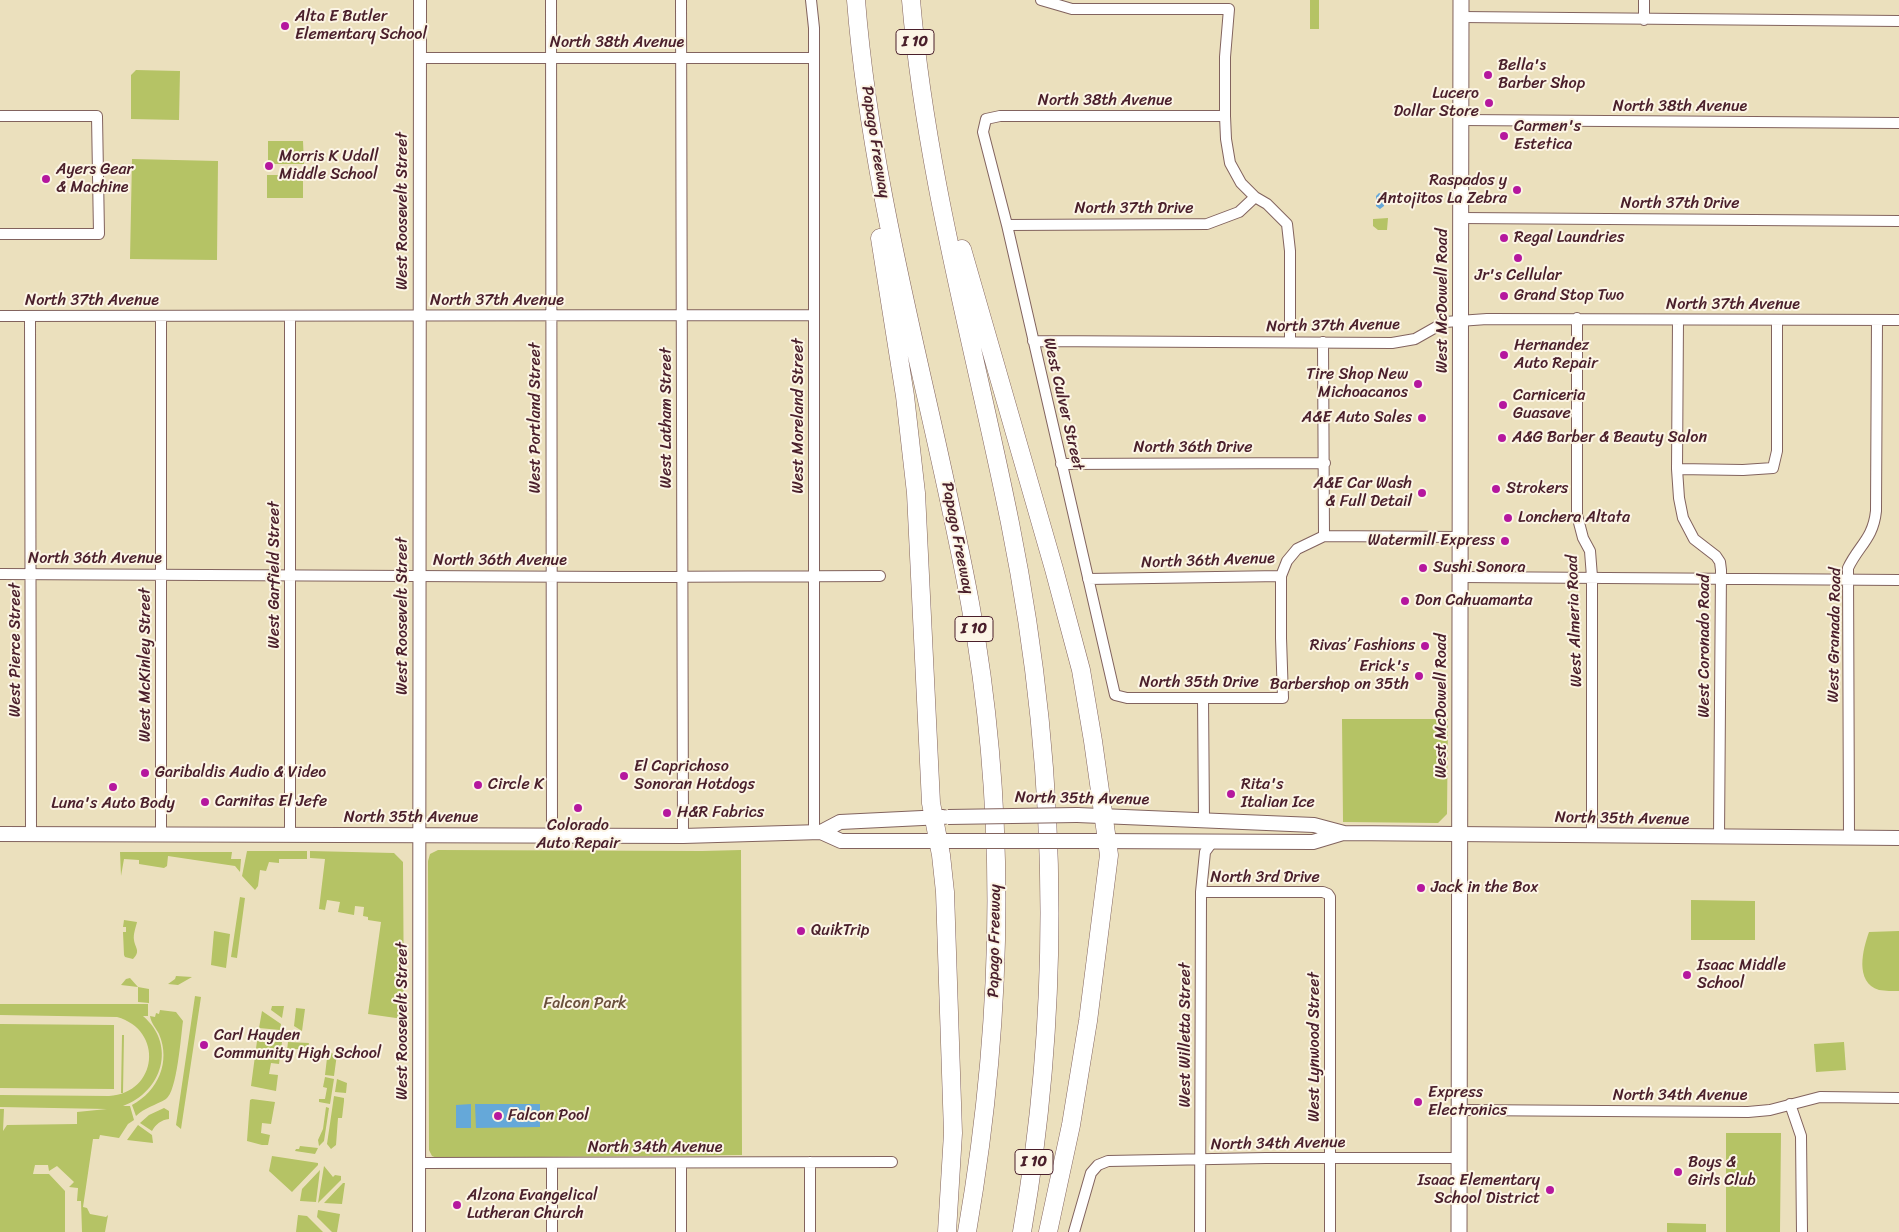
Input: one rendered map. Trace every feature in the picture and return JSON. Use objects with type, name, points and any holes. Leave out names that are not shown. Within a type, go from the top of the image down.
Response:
[{"type":"highway","name":"Papago Freeway","points":[[856,0],[859,34],[884,200],[954,518],[970,605],[990,757],[996,863],[997,932],[995,988],[985,1105],[967,1232]]},
{"type":"highway","name":"I 10","points":[[911,0],[921,83],[934,164],[1010,523],[1030,634],[1042,731],[1049,844],[1048,976],[1033,1172],[1022,1232]]},
{"type":"highway","points":[[859,34],[869,169],[890,297],[916,493],[930,803],[941,817],[944,840],[953,1133],[947,1232]]},
{"type":"highway","points":[[921,83],[950,204],[982,322],[1054,569],[1081,670],[1098,815],[1099,841],[1109,855],[1088,1021],[1071,1125],[1048,1232]]},
{"type":"main road","name":"West McDowell Road","points":[[1460,1232],[1461,0]]},
{"type":"main road","name":"North 35th Avenue","points":[[0,834],[683,836],[818,832],[840,822],[941,817],[1098,815],[1314,825],[1344,832],[1719,838],[1899,838]]},
{"type":"main road","name":"North 35th Avenue","points":[[818,832],[841,841],[1313,842],[1344,832]]},
{"type":"street","name":"West Roosevelt Street","points":[[419,1232],[420,576],[418,316],[420,0]]},
{"type":"street","name":"West Portland Street","points":[[551,0],[552,836]]},
{"type":"street","name":"West Latham Street","points":[[681,0],[683,836]]},
{"type":"street","name":"West Moreland Street","points":[[811,0],[814,28],[814,577],[818,832]]},
{"type":"street","points":[[1041,0],[1072,8],[1229,9],[1225,57],[1225,116],[1230,162],[1241,183],[1255,197],[1267,204],[1287,224],[1290,260],[1290,341]]},
{"type":"street","points":[[1644,0],[1644,20]]},
{"type":"street","points":[[1461,17],[1899,21]]},
{"type":"street","name":"North 38th Avenue","points":[[420,58],[814,58]]},
{"type":"street","points":[[0,116],[97,116],[99,234],[0,234]]},
{"type":"street","name":"North 38th Avenue","points":[[986,119],[1000,116],[1225,116]]},
{"type":"street","name":"West Culver Street","points":[[986,119],[982,132],[1006,225],[1115,695]]},
{"type":"street","name":"North 38th Avenue","points":[[1461,120],[1899,124]]},
{"type":"street","name":"North 37th Drive","points":[[1006,225],[1207,224],[1239,212],[1255,197]]},
{"type":"street","name":"North 37th Drive","points":[[1461,218],[1899,221]]},
{"type":"street","name":"North 37th Avenue","points":[[0,316],[813,315]]},
{"type":"street","name":"West Pierce Street","points":[[30,316],[31,835]]},
{"type":"street","name":"West McKinley Street","points":[[161,316],[161,834]]},
{"type":"street","name":"West Garfield Street","points":[[290,316],[290,835]]},
{"type":"street","name":"North 37th Avenue","points":[[1033,341],[1404,342],[1424,335],[1445,322],[1461,320],[1577,318],[1899,320]]},
{"type":"street","name":"West Almeria Road","points":[[1577,318],[1577,515],[1583,538],[1590,551],[1592,577],[1592,836]]},
{"type":"street","name":"West Coronado Road","points":[[1678,320],[1676,469],[1683,518],[1694,539],[1716,556],[1720,562],[1719,838]]},
{"type":"street","points":[[1676,469],[1744,470],[1773,468],[1778,451],[1777,320]]},
{"type":"street","name":"West Granada Road","points":[[1849,838],[1848,568],[1852,559],[1864,546],[1872,531],[1876,511],[1876,320]]},
{"type":"street","points":[[1323,342],[1324,536]]},
{"type":"street","name":"North 36th Drive","points":[[1061,464],[1325,463]]},
{"type":"street","name":"North 36th Avenue","points":[[1088,579],[1281,576],[1287,561],[1296,549],[1324,536],[1460,537]]},
{"type":"street","name":"North 36th Avenue","points":[[0,574],[880,576]]},
{"type":"street","name":"North 35th Drive","points":[[1115,695],[1127,698],[1283,698],[1281,576]]},
{"type":"street","points":[[1460,577],[1899,580]]},
{"type":"street","points":[[1203,698],[1204,820]]},
{"type":"street","name":"West Willetta Street","points":[[1200,1232],[1201,892],[1205,852],[1213,841]]},
{"type":"street","name":"North 3rd Drive","points":[[1201,892],[1328,894]]},
{"type":"street","name":"West Lynwood Street","points":[[1328,894],[1330,897],[1330,1232]]},
{"type":"street","name":"North 34th Avenue","points":[[1460,1110],[1748,1112],[1770,1110],[1820,1097],[1899,1098]]},
{"type":"street","points":[[1790,1104],[1801,1136],[1802,1232]]},
{"type":"street","name":"North 34th Avenue","points":[[1074,1232],[1092,1173],[1098,1165],[1108,1161],[1460,1158]]},
{"type":"street","points":[[810,1162],[810,1232]]},
{"type":"street","name":"North 34th Avenue","points":[[419,1163],[892,1162]]},
{"type":"street","points":[[552,1163],[552,1232]]},
{"type":"street","points":[[681,1163],[681,1232]]},
{"type":"green space","points":[[1310,0],[1319,0],[1319,29],[1310,29]]},
{"type":"green space","points":[[136,70],[180,71],[179,120],[131,119],[131,75]]},
{"type":"green space","points":[[268,141],[303,141],[304,164],[268,164]]},
{"type":"green space","points":[[132,159],[218,161],[217,260],[130,259]]},
{"type":"green space","points":[[267,175],[303,175],[303,198],[267,198]]},
{"type":"green space","points":[[1388,218],[1387,230],[1378,230],[1373,226],[1373,219]]},
{"type":"green space","points":[[1342,719],[1448,719],[1447,814],[1438,823],[1343,822]]},
{"type":"green space","name":"Falcon Park","points":[[438,850],[741,850],[742,1155],[437,1158],[432,1156],[429,1150],[428,861],[430,854]]},
{"type":"green space","points":[[247,851],[307,851],[307,859],[279,859],[279,863],[269,862],[266,871],[260,870],[258,886],[255,890],[242,876]]},
{"type":"green space","points":[[310,851],[394,853],[403,862],[404,1017],[396,1018],[368,1014],[381,922],[368,920],[368,917],[363,916],[364,907],[355,906],[354,915],[338,912],[340,902],[327,900],[325,910],[319,909],[325,859],[310,858]]},
{"type":"green space","points":[[120,852],[232,852],[231,859],[241,859],[240,872],[235,866],[168,856],[167,866],[164,868],[139,864],[139,860],[124,859],[121,876]]},
{"type":"green space","points":[[240,897],[245,898],[237,958],[231,957]]},
{"type":"green space","points":[[1691,900],[1755,901],[1755,940],[1691,940]]},
{"type":"green space","points":[[124,920],[137,922],[134,938],[137,952],[133,959],[124,955],[123,932],[126,932],[126,927],[123,927]]},
{"type":"green space","points":[[214,931],[230,934],[226,968],[211,965]]},
{"type":"green space","points":[[1899,931],[1899,991],[1879,990],[1871,986],[1863,973],[1863,956],[1869,932]]},
{"type":"green space","points":[[176,976],[192,977],[178,985],[168,984]]},
{"type":"green space","points":[[130,978],[138,987],[121,985],[126,979]]},
{"type":"green space","points":[[138,987],[149,989],[149,1003],[138,1002]]},
{"type":"green space","points":[[195,996],[201,997],[181,1129],[176,1125]]},
{"type":"green space","points":[[0,1004],[148,1004],[148,1016],[143,1016],[154,1028],[160,1040],[162,1054],[160,1067],[155,1079],[147,1090],[123,1106],[130,1106],[134,1120],[128,1124],[119,1138],[100,1135],[99,1139],[93,1139],[83,1207],[87,1208],[90,1214],[106,1217],[108,1215],[105,1232],[82,1232],[81,1201],[77,1201],[78,1188],[69,1187],[74,1182],[57,1166],[49,1171],[48,1165],[35,1165],[33,1174],[49,1174],[65,1191],[65,1232],[0,1232],[0,1109],[4,1109],[3,1131],[7,1125],[77,1124],[77,1112],[107,1109],[0,1107],[0,1095],[109,1096],[125,1092],[138,1084],[145,1073],[149,1060],[148,1047],[142,1034],[132,1024],[117,1017],[0,1015]]},
{"type":"green space","points":[[272,1006],[284,1006],[282,1018],[271,1010]]},
{"type":"green space","points":[[296,1008],[305,1009],[302,1031],[294,1026]]},
{"type":"green space","points":[[160,1010],[176,1012],[183,1021],[176,1075],[170,1094],[166,1099],[136,1116],[132,1105],[149,1092],[160,1075],[163,1065],[162,1045],[150,1016],[155,1017],[156,1013],[159,1014]]},
{"type":"green space","points":[[262,1011],[281,1024],[280,1030],[259,1028]]},
{"type":"green space","points":[[0,1024],[114,1025],[114,1089],[0,1088]]},
{"type":"green space","points":[[122,1035],[124,1035],[123,1093],[121,1093]]},
{"type":"green space","points":[[257,1041],[282,1042],[279,1064],[271,1063],[269,1074],[278,1075],[276,1091],[251,1086]]},
{"type":"green space","points":[[288,1042],[309,1043],[308,1048],[287,1050]]},
{"type":"green space","points":[[1844,1042],[1846,1070],[1816,1072],[1814,1044]]},
{"type":"green space","points":[[325,1049],[328,1049],[333,1054],[337,1054],[334,1076],[325,1075],[327,1058],[324,1057]]},
{"type":"green space","points":[[325,1077],[334,1079],[330,1104],[319,1102],[319,1099],[325,1099],[327,1088],[323,1087]]},
{"type":"green space","points":[[337,1079],[347,1083],[346,1093],[335,1092]]},
{"type":"green space","points":[[334,1096],[344,1098],[344,1101],[342,1118],[338,1118],[336,1145],[331,1149],[327,1144]]},
{"type":"green space","points":[[250,1100],[275,1102],[271,1124],[262,1123],[261,1133],[270,1135],[268,1145],[247,1141]]},
{"type":"green space","points":[[326,1107],[329,1108],[324,1141],[319,1146],[318,1140],[323,1129]]},
{"type":"green space","points":[[164,1108],[169,1111],[169,1119],[159,1123],[152,1131],[140,1123],[149,1115]]},
{"type":"green space","points":[[138,1125],[152,1135],[153,1143],[127,1140]]},
{"type":"green space","points":[[1726,1133],[1781,1133],[1780,1232],[1726,1232]]},
{"type":"green space","points":[[300,1146],[318,1148],[315,1154],[295,1151]]},
{"type":"green space","points":[[272,1156],[318,1163],[318,1165],[292,1192],[269,1171]]},
{"type":"green space","points":[[324,1166],[333,1177],[335,1175],[341,1176],[341,1180],[318,1203]]},
{"type":"green space","points":[[320,1170],[316,1202],[300,1201],[302,1189]]},
{"type":"green space","points":[[345,1183],[342,1204],[324,1203]]},
{"type":"green space","points":[[318,1210],[340,1214],[337,1232],[332,1232],[317,1217]]},
{"type":"green space","points":[[298,1215],[307,1216],[323,1232],[296,1232]]},
{"type":"green space","points":[[1667,1223],[1706,1224],[1706,1232],[1667,1232]]},
{"type":"water","points":[[1379,193],[1384,195],[1384,206],[1380,209],[1376,206],[1376,196]]},
{"type":"water","points":[[471,1104],[471,1128],[456,1128],[456,1105]]},
{"type":"water","points":[[475,1104],[540,1104],[540,1127],[476,1128]]},
{"type":"place","name":"Alta E Butler Elementary School","points":[[285,26]]},
{"type":"place","name":"Bella's Barber Shop","points":[[1488,75]]},
{"type":"place","name":"Lucero Dollar Store","points":[[1489,103]]},
{"type":"place","name":"Carmen's Estetica","points":[[1504,136]]},
{"type":"place","name":"Morris K Udall Middle School","points":[[269,166]]},
{"type":"place","name":"Ayers Gear & Machine","points":[[46,179]]},
{"type":"place","name":"Raspados y Antojitos La Zebra","points":[[1517,190]]},
{"type":"place","name":"Regal Laundries","points":[[1504,238]]},
{"type":"place","name":"Jr's Cellular","points":[[1518,258]]},
{"type":"place","name":"Grand Stop Two","points":[[1504,296]]},
{"type":"place","name":"Hernandez Auto Repair","points":[[1504,355]]},
{"type":"place","name":"Tire Shop New Michoacanos","points":[[1418,384]]},
{"type":"place","name":"Carniceria Guasave","points":[[1503,405]]},
{"type":"place","name":"A&E Auto Sales","points":[[1422,418]]},
{"type":"place","name":"A&G Barber & Beauty Salon","points":[[1502,438]]},
{"type":"place","name":"Strokers","points":[[1496,489]]},
{"type":"place","name":"A&E Car Wash & Full Detail","points":[[1422,493]]},
{"type":"place","name":"Lonchera Altata","points":[[1508,518]]},
{"type":"place","name":"Watermill Express","points":[[1505,541]]},
{"type":"place","name":"Sushi Sonora","points":[[1423,568]]},
{"type":"place","name":"Don Cahuamanta","points":[[1405,601]]},
{"type":"place","name":"Rivas’ Fashions","points":[[1425,646]]},
{"type":"place","name":"Erick's Barbershop on 35th","points":[[1419,676]]},
{"type":"place","name":"Garibaldis Audio & Video","points":[[145,773]]},
{"type":"place","name":"El Caprichoso Sonoran Hotdogs","points":[[624,776]]},
{"type":"place","name":"Circle K","points":[[478,785]]},
{"type":"place","name":"Luna's Auto Body","points":[[113,787]]},
{"type":"place","name":"Rita's Italian Ice","points":[[1231,794]]},
{"type":"place","name":"Carnitas El Jefe","points":[[205,802]]},
{"type":"place","name":"Colorado Auto Repair","points":[[578,808]]},
{"type":"place","name":"H&R Fabrics","points":[[667,813]]},
{"type":"place","name":"Jack in the Box","points":[[1421,888]]},
{"type":"place","name":"QuikTrip","points":[[801,931]]},
{"type":"place","name":"Isaac Middle School","points":[[1687,975]]},
{"type":"place","name":"Carl Hayden Community High School","points":[[204,1045]]},
{"type":"place","name":"Express Electronics","points":[[1418,1102]]},
{"type":"place","name":"Falcon Pool","points":[[498,1116]]},
{"type":"place","name":"Boys & Girls Club","points":[[1678,1172]]},
{"type":"place","name":"Isaac Elementary School District","points":[[1550,1190]]},
{"type":"place","name":"Alzona Evangelical Lutheran Church","points":[[457,1205]]}]
